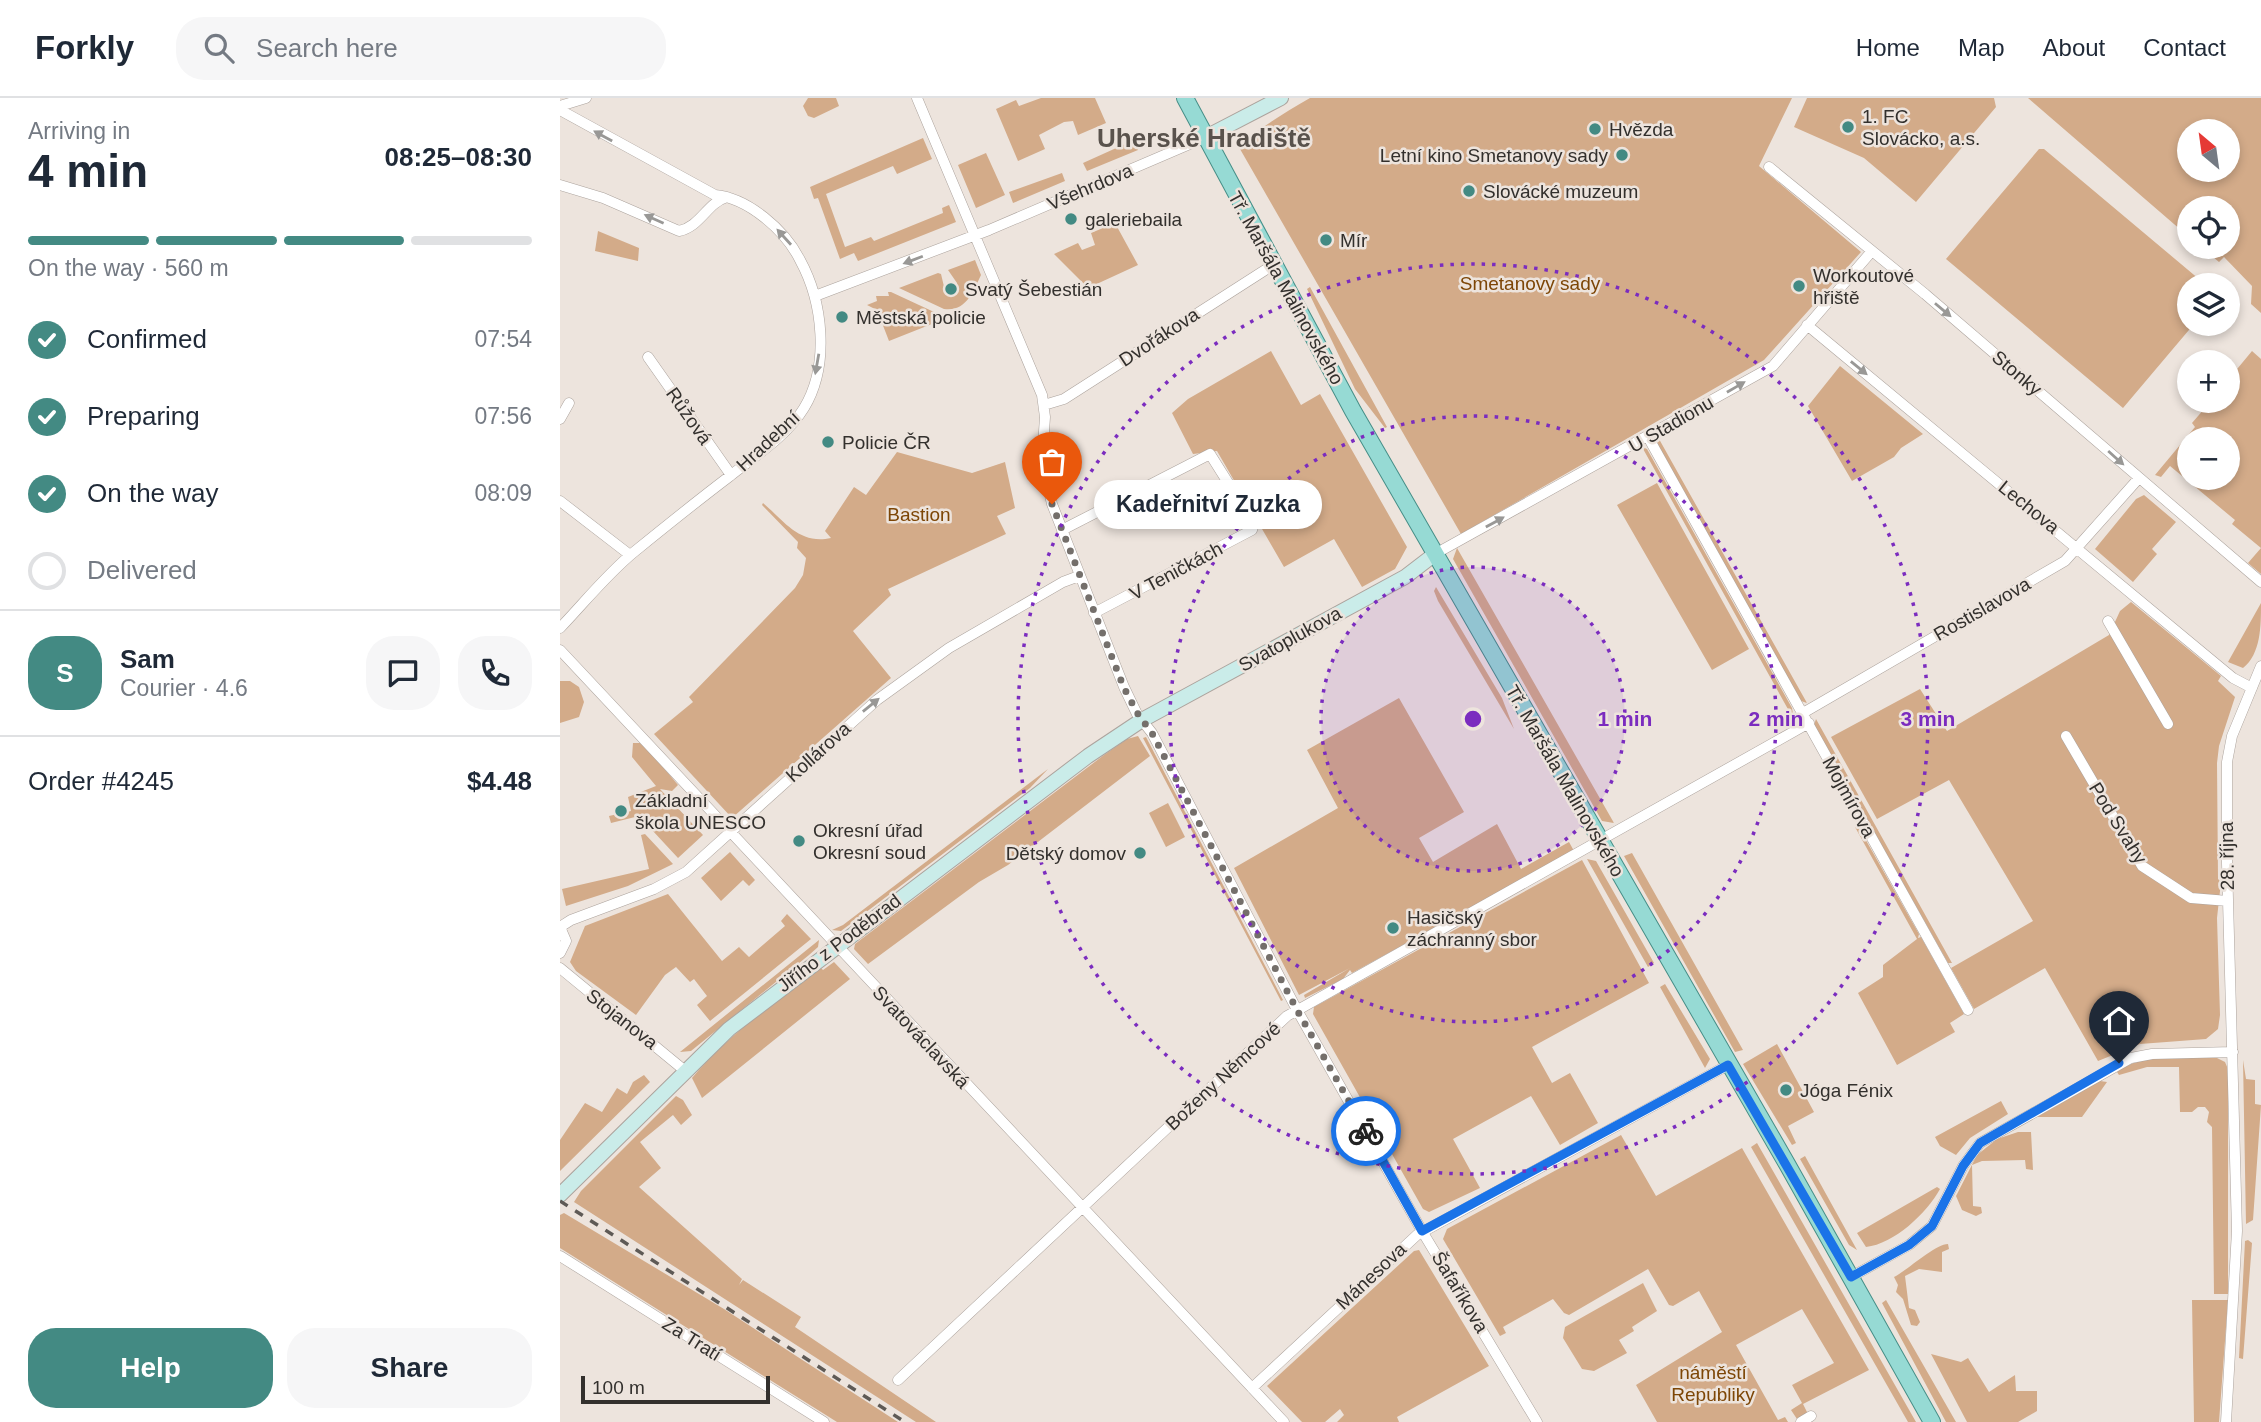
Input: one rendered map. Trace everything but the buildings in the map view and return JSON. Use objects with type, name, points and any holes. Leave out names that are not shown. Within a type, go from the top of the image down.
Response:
[{"type":"main road","name":"Tř. Maršála Malinovského","points":[[1185,98],[1273,265],[1435,554],[1932,1422]]},
{"type":"street","points":[[560,108],[586,98]]},
{"type":"street","points":[[918,98],[1044,405]]},
{"type":"street","points":[[1204,138],[1282,98]]},
{"type":"street","name":"Hradební","points":[[560,108],[703,189],[715,195],[731,196],[772,225],[792,246],[813,284],[820,352],[808,399],[781,433],[630,555],[560,628]]},
{"type":"street","name":"Všehrdova","points":[[815,296],[976,235],[1204,138]]},
{"type":"street","name":"Stonky","points":[[1769,167],[1872,251],[2261,582]]},
{"type":"street","points":[[560,185],[603,198],[680,231],[691,228],[715,202],[731,196]]},
{"type":"street","name":"U Stadionu","points":[[1435,554],[1773,366],[1872,251]]},
{"type":"street","name":"Dvořákova","points":[[1044,405],[1064,399],[1273,265]]},
{"type":"street","name":"Lechova","points":[[1807,324],[2232,678],[2252,688]]},
{"type":"street","name":"Růžová","points":[[648,356],[731,475]]},
{"type":"street","points":[[560,419],[569,403]]},
{"type":"street","name":"Šafaříkova","points":[[1044,405],[1043,468],[1062,530],[1124,688],[1152,733],[1297,1010],[1422,1231],[1537,1422]]},
{"type":"street","name":"Mojmírova","points":[[1648,437],[1968,1010]]},
{"type":"street","name":"V Teničkách","points":[[1062,530],[1210,454],[1254,524],[1251,531],[1094,613]]},
{"type":"street","name":"Rostislavova","points":[[1803,713],[2065,561],[2139,478]]},
{"type":"street","points":[[560,501],[630,555]]},
{"type":"street","name":"Svatoplukova","points":[[1142,719],[1405,577],[1435,554]]},
{"type":"street","name":"Kollárova","points":[[560,927],[678,877],[860,715],[925,664],[1063,582],[1079,576]]},
{"type":"street","points":[[2108,621],[2168,724]]},
{"type":"street","name":"Svatováclavská","points":[[560,650],[1284,1422]]},
{"type":"street","name":"28. října","points":[[2226,1422],[2237,1231],[2228,901],[2229,749],[2261,666]]},
{"type":"street","name":"Jiřího z Poděbrad","points":[[560,1195],[684,1070],[739,1021],[1088,756],[1142,719]]},
{"type":"street","points":[[1600,842],[1809,723]]},
{"type":"street","name":"Pod Svahy","points":[[2066,736],[2141,866],[2192,898],[2228,901]]},
{"type":"street","name":"Boženy Němcové","points":[[898,1380],[1279,1023],[1297,1010],[1600,842]]},
{"type":"street","points":[[560,927],[566,941],[560,953]]},
{"type":"street","name":"Stojanova","points":[[560,968],[684,1070]]},
{"type":"street","points":[[1851,1277],[1923,1235],[1942,1212],[1972,1152],[2006,1127],[2131,1058],[2152,1054],[2233,1052]]},
{"type":"street","name":"Mánesova","points":[[1252,1388],[1422,1231],[1728,1065]]},
{"type":"street","name":"Za Tratí","points":[[560,1256],[824,1422]]},
{"type":"green space","points":[[808,98],[836,98],[839,106],[814,118],[808,116],[803,106]]},
{"type":"green space","points":[[1041,98],[1095,98],[1106,123],[1078,135],[1073,121],[1064,122],[1039,135],[1045,149],[1018,161],[996,109],[1016,100],[1019,106]]},
{"type":"green space","name":"Smetanovy sady","points":[[1310,98],[1792,98],[1759,166],[1861,252],[1764,360],[1461,534],[1240,149],[1240,143]]},
{"type":"green space","points":[[1807,98],[1994,98],[1996,107],[1916,202],[1864,158],[1794,127]]},
{"type":"green space","points":[[2028,98],[2261,98],[2261,313],[2251,304],[2252,286],[2226,259],[2240,259],[2240,196],[2177,196],[2177,227]]},
{"type":"green space","points":[[923,138],[932,159],[897,174],[893,166],[826,194],[845,247],[871,237],[874,241],[943,213],[942,208],[949,205],[956,222],[858,261],[854,253],[840,259],[818,198],[814,199],[810,187]]},
{"type":"green space","points":[[1134,140],[1138,150],[1087,171],[1083,163]]},
{"type":"green space","points":[[2039,149],[2044,149],[2192,273],[2177,273],[2177,336],[2184,336],[2123,408],[1946,259]]},
{"type":"green space","points":[[986,153],[1005,195],[976,208],[958,165]]},
{"type":"green space","points":[[1062,173],[1065,181],[1013,203],[1009,192]]},
{"type":"green space","points":[[1115,223],[1138,265],[1088,288],[1054,254],[1078,243],[1082,250],[1095,245],[1091,233]]},
{"type":"green space","points":[[598,231],[639,248],[638,261],[595,251]]},
{"type":"green space","points":[[975,260],[981,275],[968,300],[958,307],[944,309],[899,288],[938,273],[941,274],[946,295],[957,294],[957,283],[948,270]]},
{"type":"green space","points":[[1310,287],[1387,427],[1385,428],[1355,389],[1307,289]]},
{"type":"green space","points":[[888,292],[947,318],[889,341],[877,310],[867,305],[877,301],[876,296],[889,296]]},
{"type":"green space","points":[[1271,351],[1301,405],[1320,394],[1407,547],[1395,569],[1362,587],[1334,539],[1284,567],[1217,451],[1193,454],[1172,413],[1188,399]]},
{"type":"green space","points":[[2252,351],[2261,359],[2261,548],[2232,524],[2235,520],[2199,490],[2240,490],[2240,427],[2195,427],[2192,423],[2201,413],[2240,413],[2240,366]]},
{"type":"green space","points":[[1840,366],[1923,434],[1901,448],[1894,457],[1852,481],[1808,406]]},
{"type":"green space","points":[[1659,439],[1807,703],[1801,701],[1656,441]]},
{"type":"green space","points":[[1642,447],[1647,449],[1792,708],[1794,720]]},
{"type":"green space","points":[[2177,449],[2177,472],[2170,466],[2161,477],[2155,475]]},
{"type":"green space","name":"Bastion","points":[[897,452],[972,473],[1005,462],[1015,508],[997,516],[1006,534],[888,589],[891,595],[853,631],[891,678],[732,818],[654,734],[693,702],[689,697],[795,588],[803,575],[806,558],[797,548],[798,542],[763,503],[802,535],[810,538],[831,538],[825,531],[854,487],[866,495]]},
{"type":"green space","points":[[1657,483],[1749,649],[1712,670],[1617,505]]},
{"type":"green space","points":[[2144,495],[2176,522],[2152,549],[2157,554],[2133,582],[2095,549],[2136,499]]},
{"type":"green space","points":[[1457,548],[1614,823],[1602,821],[1453,559]]},
{"type":"green space","points":[[2261,548],[2261,574],[2248,563]]},
{"type":"green space","points":[[1436,587],[1502,698],[1514,729],[1438,601],[1434,591]]},
{"type":"green space","points":[[2131,602],[2221,676],[2218,681],[2235,697],[2219,746],[2217,763],[2218,879],[2221,882],[2217,918],[2220,1015],[2218,1029],[2206,1039],[2140,1044],[2098,1061],[2045,968],[1974,1009],[1951,968],[2033,921],[1949,780],[1877,819],[1831,737],[1920,689],[1947,731],[2109,635],[2120,611]]},
{"type":"green space","points":[[2261,603],[2260,630],[2253,655],[2243,668],[2228,662]]},
{"type":"green space","points":[[560,681],[570,681],[579,687],[584,702],[579,717],[560,723]]},
{"type":"green space","points":[[1399,698],[1464,812],[1419,838],[1433,862],[1497,824],[1521,869],[1569,842],[1574,851],[1352,973],[1350,970],[1343,979],[1305,998],[1304,995],[1350,968],[1299,995],[1234,868],[1338,808],[1307,750]]},
{"type":"green space","points":[[1816,719],[1952,963],[1948,963],[1814,725]]},
{"type":"green space","points":[[1138,736],[1150,756],[1008,865],[979,882],[868,964],[854,949],[855,944],[1104,755],[1127,739]]},
{"type":"green space","points":[[1146,737],[1283,1000],[1281,1001],[1143,738]]},
{"type":"green space","points":[[633,743],[640,743],[678,785],[672,791],[660,789],[703,835],[678,858],[639,816],[611,823],[609,816],[631,811],[628,797],[656,786],[632,757]]},
{"type":"green space","points":[[1048,769],[1030,788],[841,931],[832,930],[843,925]]},
{"type":"green space","points":[[1168,803],[1185,837],[1166,847],[1149,813]]},
{"type":"green space","points":[[1855,827],[1859,828],[1919,934],[1918,938],[1921,937],[1964,1014],[1950,1023],[1955,1032],[1897,1065],[1858,993],[1883,977],[1883,965],[1917,939]]},
{"type":"green space","points":[[645,834],[673,864],[628,886],[566,906],[562,889],[649,869],[641,835]]},
{"type":"green space","points":[[730,852],[755,880],[749,886],[743,880],[721,901],[701,878]]},
{"type":"green space","points":[[1632,853],[1743,1050],[1735,1052],[1624,856]]},
{"type":"green space","points":[[1587,859],[1596,861],[1654,963],[1648,967]]},
{"type":"green space","points":[[1582,860],[1649,983],[1532,1047],[1552,1083],[1570,1073],[1598,1123],[1560,1145],[1531,1096],[1453,1139],[1480,1188],[1429,1212],[1423,1209],[1313,1014],[1314,1007]]},
{"type":"green space","points":[[668,894],[722,961],[739,947],[749,957],[785,926],[781,921],[787,914],[811,939],[710,1021],[697,1005],[707,996],[694,979],[690,982],[676,967],[665,975],[636,1015],[576,971],[570,962],[585,926]]},
{"type":"green space","points":[[819,940],[818,947],[809,955],[691,1051],[680,1052]]},
{"type":"green space","points":[[834,962],[850,979],[702,1098],[692,1078],[706,1062],[770,1006],[820,967],[823,970]]},
{"type":"green space","points":[[1665,984],[1710,1059],[1705,1068],[1660,987]]},
{"type":"green space","points":[[1777,1044],[1814,1112],[1788,1126],[1796,1143],[1792,1145],[1743,1064]]},
{"type":"green space","points":[[2217,1058],[2225,1062],[2228,1069],[2228,1294],[2214,1294],[2212,1127],[2207,1122],[2209,1112],[2205,1107],[2198,1107],[2192,1112],[2180,1112],[2179,1067],[2147,1067],[2119,1075],[2117,1072],[2127,1066],[2152,1059]]},
{"type":"green space","points":[[2243,1060],[2246,1079],[2255,1080],[2255,1104],[2261,1105],[2253,1220],[2246,1224]]},
{"type":"green space","points":[[644,1075],[650,1082],[560,1171],[560,1140],[585,1103],[602,1112],[617,1088],[627,1094],[633,1082]]},
{"type":"green space","points":[[2100,1081],[2107,1082],[2082,1117],[2037,1117]]},
{"type":"green space","points":[[676,1096],[683,1100],[692,1115],[681,1125],[673,1115],[640,1142],[661,1168],[639,1187],[742,1279],[739,1285],[743,1280],[801,1317],[795,1327],[936,1422],[916,1422],[574,1202],[581,1191]]},
{"type":"green space","points":[[2001,1101],[2008,1114],[1970,1138],[1956,1155],[1940,1146],[1935,1137]]},
{"type":"green space","points":[[2018,1132],[2031,1132],[2033,1170],[2026,1169],[2025,1160],[1982,1161],[1972,1165],[1973,1206],[1981,1207],[1982,1213],[1976,1216],[1962,1210],[1956,1196],[1977,1155],[1997,1139]]},
{"type":"green space","name":"náměstí Republiky","points":[[1621,1135],[1656,1196],[1742,1148],[1869,1370],[1803,1404],[1808,1414],[1797,1419],[1791,1410],[1802,1403],[1792,1385],[1834,1363],[1802,1309],[1736,1345],[1778,1420],[1785,1417],[1788,1422],[1657,1422],[1636,1385],[1722,1332],[1699,1291],[1673,1306],[1669,1305],[1648,1269],[1569,1315],[1564,1313],[1553,1299],[1503,1327],[1506,1333],[1500,1336],[1443,1239],[1447,1229]]},
{"type":"green space","points":[[1757,1143],[1916,1422],[1908,1422],[1751,1147]]},
{"type":"green space","points":[[1805,1156],[1857,1250],[1849,1245],[1800,1159]]},
{"type":"green space","points":[[1937,1187],[1940,1189],[1927,1208],[1909,1226],[1888,1240],[1866,1247],[1857,1233]]},
{"type":"green space","points":[[564,1213],[724,1309],[898,1422],[837,1422],[560,1248],[560,1215]]},
{"type":"green space","points":[[2245,1241],[2252,1243],[2243,1359],[2239,1358]]},
{"type":"green space","points":[[1948,1244],[1949,1249],[1942,1252],[1942,1272],[1919,1269],[1905,1276],[1909,1308],[1915,1310],[1920,1322],[1917,1326],[1911,1325],[1903,1299],[1896,1292],[1898,1285],[1894,1277],[1936,1248]]},
{"type":"green space","points":[[1419,1250],[1489,1366],[1397,1417],[1399,1422],[1337,1422],[1344,1415],[1340,1409],[1325,1422],[1302,1422],[1267,1386],[1414,1251]]},
{"type":"green space","points":[[1643,1283],[1657,1311],[1632,1327],[1634,1331],[1619,1340],[1627,1353],[1594,1371],[1582,1369],[1563,1338],[1565,1327]]},
{"type":"green space","points":[[1886,1300],[1956,1422],[1946,1422],[1882,1303]]},
{"type":"green space","points":[[2192,1300],[2228,1300],[2219,1422],[2194,1422]]},
{"type":"green space","points":[[1931,1354],[1961,1362],[1968,1358],[1989,1392],[2015,1375],[2016,1391],[2037,1391],[2037,1411],[2018,1422],[1967,1422]]},
{"type":"railway","points":[[560,1201],[905,1422]]},
{"type":"way so far","points":[[1052,504],[1124,688],[1152,733],[1297,1010],[1366,1131]]},
{"type":"place","name":"1. FC Slovácko, a.s.","points":[[1848,127]]},
{"type":"place","name":"Hvězda","points":[[1595,129]]},
{"type":"place","name":"Letní kino Smetanovy sady","points":[[1622,155]]},
{"type":"place","name":"Slovácké muzeum","points":[[1469,191]]},
{"type":"place","name":"galeriebaila","points":[[1071,219]]},
{"type":"place","name":"Mír","points":[[1326,240]]},
{"type":"place","name":"Workoutové hřiště","points":[[1799,286]]},
{"type":"place","name":"Svatý Šebestián","points":[[951,289]]},
{"type":"place","name":"Městská policie","points":[[842,317]]},
{"type":"place","name":"Policie ČR","points":[[828,442]]},
{"type":"place","name":"Kadeřnitví Zuzka","points":[[1052,504]]},
{"type":"place","name":"Základní škola UNESCO","points":[[621,811]]},
{"type":"place","name":"Okresní úřad Okresní soud","points":[[799,841]]},
{"type":"place","name":"Dětský domov","points":[[1140,853]]},
{"type":"place","name":"Hasičský záchranný sbor","points":[[1393,928]]},
{"type":"place","name":"Jóga Fénix","points":[[1786,1090]]},
{"type":"district","name":"Uherské Hradiště","points":[[1204,138]]},
{"type":"route","points":[[1366,1131],[1422,1231],[1728,1065],[1851,1277],[1909,1245],[1932,1226],[1942,1212],[1963,1166],[1980,1143],[2119,1063]]}]
